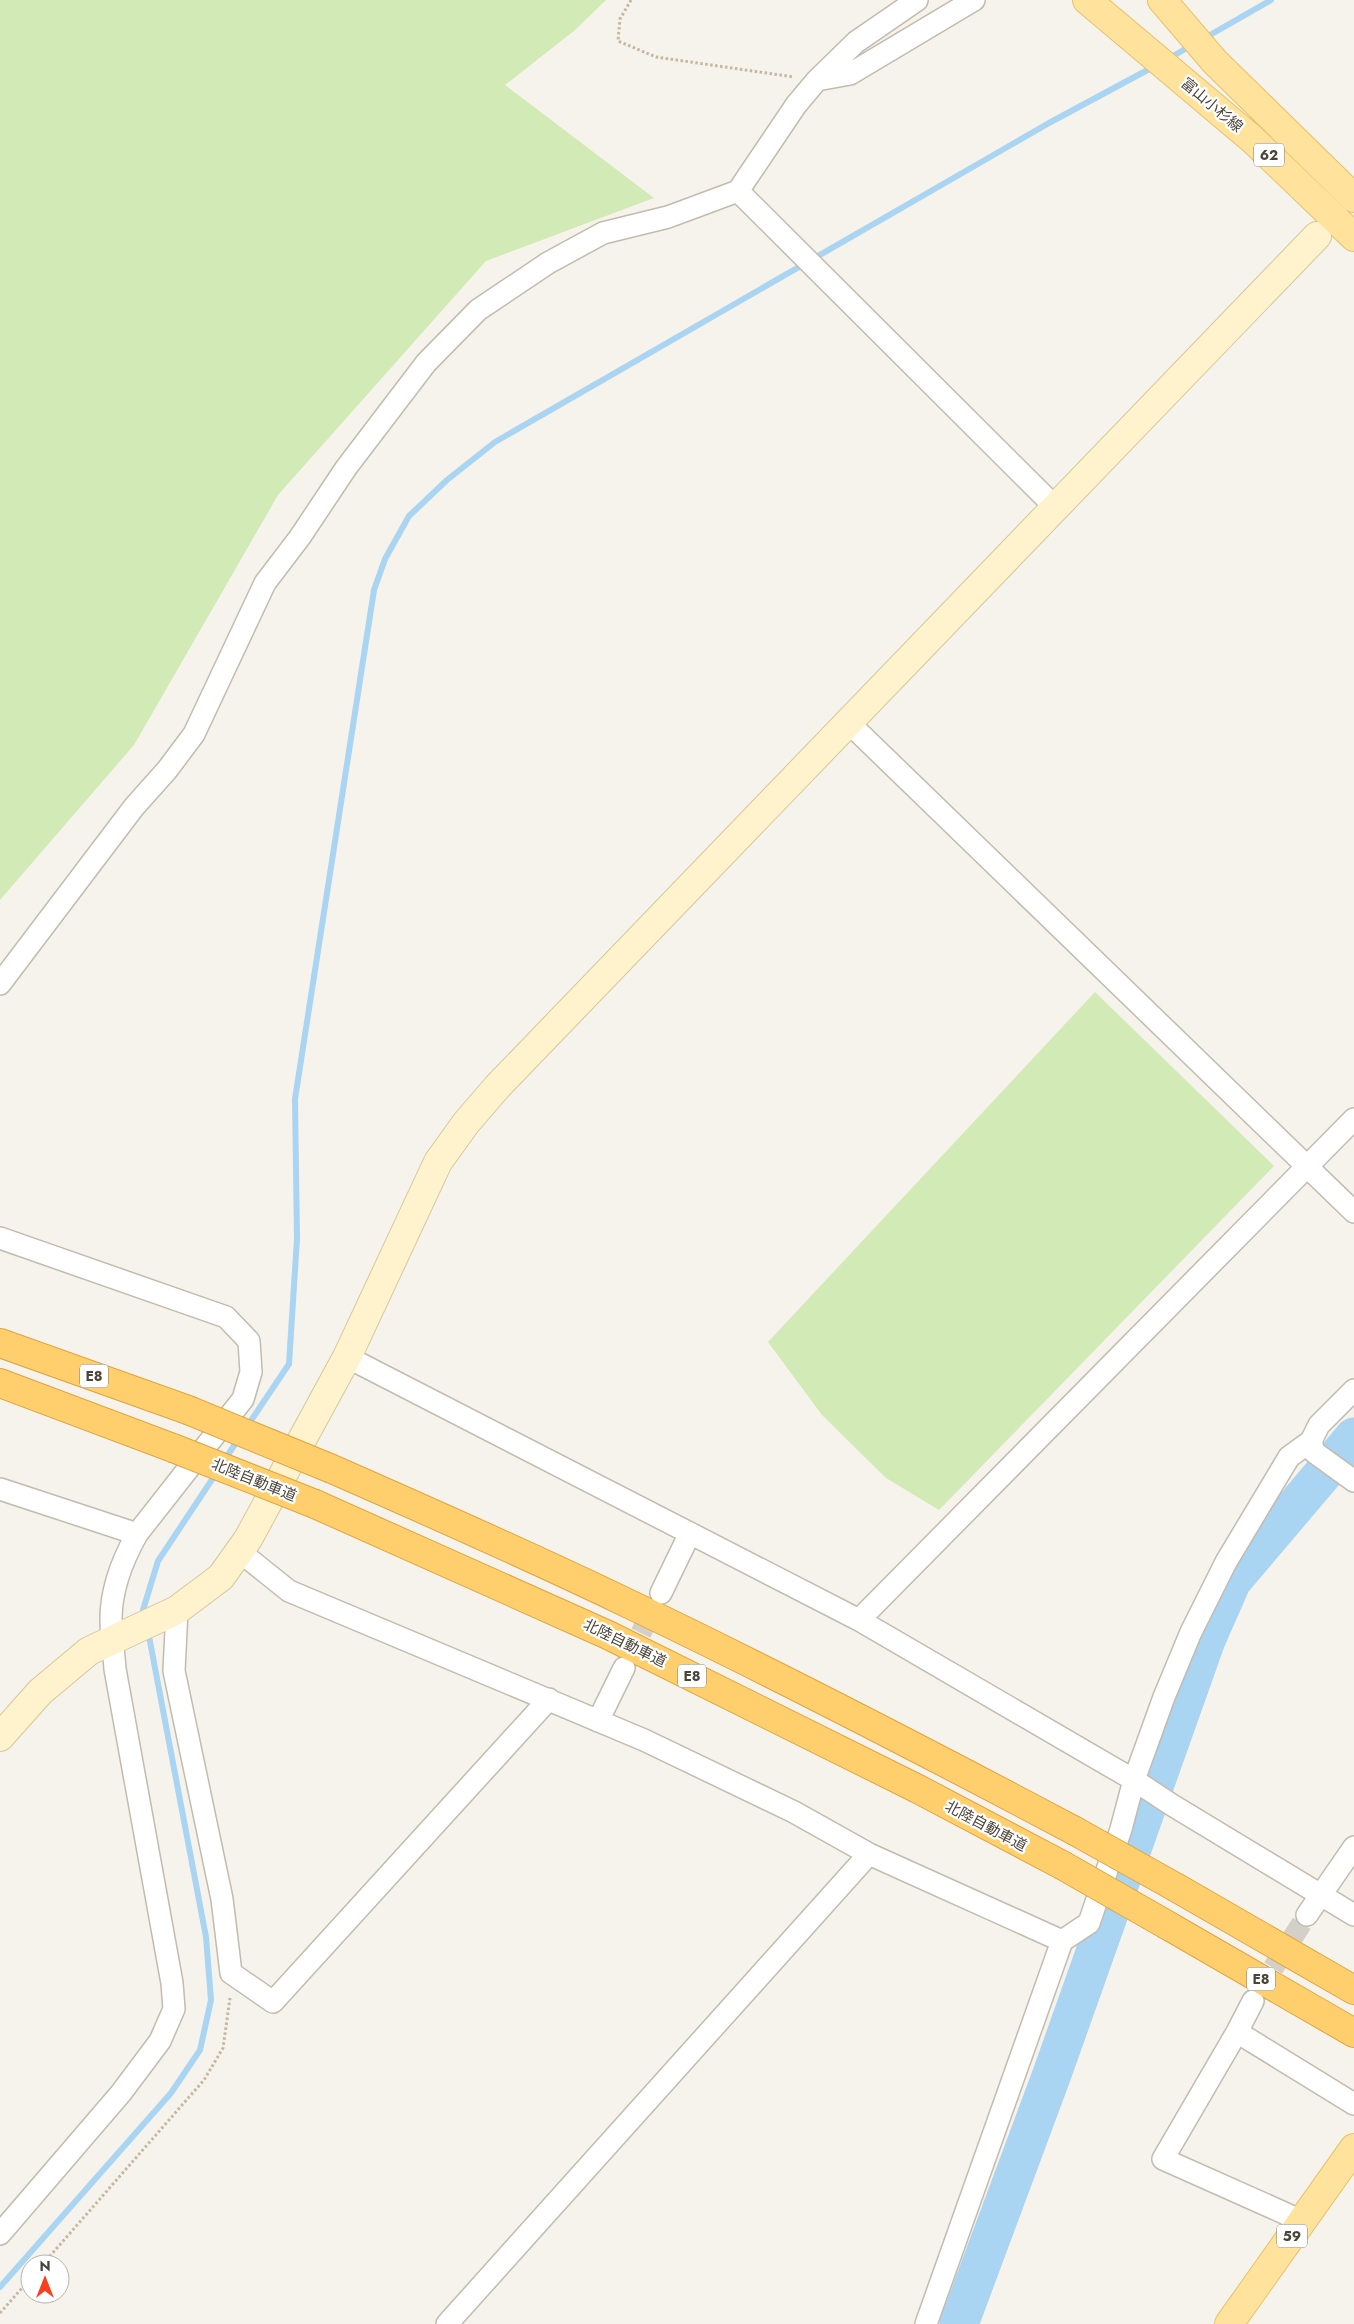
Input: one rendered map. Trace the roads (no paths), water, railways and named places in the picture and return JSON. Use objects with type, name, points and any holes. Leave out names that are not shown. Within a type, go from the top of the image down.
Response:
[{"type":"highway","name":"E8","points":[[0,1343],[188,1410],[332,1469],[469,1529],[632,1605],[784,1680],[1075,1831],[1354,1990]]},
{"type":"highway","name":"北陸自動車道","points":[[0,1383],[315,1504],[608,1635],[909,1785],[1062,1865],[1354,2033]]},
{"type":"main road","name":"富山小杉線","points":[[1087,0],[1252,139],[1354,237]]},
{"type":"main road","name":"富山小杉線","points":[[1169,9],[1215,62],[1354,198]]},
{"type":"main road","name":"59","points":[[1229,2324],[1354,2148]]},
{"type":"street","points":[[0,984],[134,807],[167,770],[194,734],[265,583],[300,537],[346,468],[426,363],[478,310],[548,263],[603,233],[668,217],[738,191],[796,105],[817,80],[856,42],[917,0]]},
{"type":"street","points":[[817,80],[850,74],[974,0]]},
{"type":"street","points":[[738,191],[1056,508]]},
{"type":"street","points":[[0,1737],[40,1692],[89,1652],[177,1610],[221,1577],[239,1551],[347,1357],[438,1162],[466,1123],[497,1087],[1318,236]]},
{"type":"street","points":[[849,723],[1354,1212]]},
{"type":"street","points":[[858,1620],[1354,1119]]},
{"type":"street","points":[[0,1238],[226,1317],[249,1341],[252,1372],[243,1399],[136,1534],[125,1555],[113,1601],[111,1619],[121,1637],[116,1669],[172,1983],[174,2009],[160,2041],[121,2092],[0,2234]]},
{"type":"street","points":[[347,1357],[858,1620],[1137,1783],[1354,1915]]},
{"type":"street","points":[[926,2324],[1062,1940],[1089,1923],[1170,1681],[1191,1632],[1226,1562],[1289,1457],[1312,1447],[1319,1425],[1354,1390]]},
{"type":"street","points":[[1312,1447],[1351,1479]]},
{"type":"street","points":[[0,1489],[136,1534]]},
{"type":"street","points":[[661,1593],[690,1534]]},
{"type":"street","points":[[239,1551],[289,1591],[598,1720],[794,1812],[869,1854],[1062,1940]]},
{"type":"street","points":[[177,1610],[174,1671],[222,1899],[231,1973],[272,2002],[549,1699]]},
{"type":"street","points":[[598,1720],[624,1668]]},
{"type":"street","points":[[1307,1915],[1354,1847]]},
{"type":"street","points":[[447,2324],[869,1854]]},
{"type":"street","points":[[1253,2001],[1163,2159],[1302,2221]]},
{"type":"street","points":[[1237,2032],[1354,2104]]},
{"type":"waterway","points":[[1203,39],[1271,0]]},
{"type":"waterway","points":[[1168,59],[1192,45]]},
{"type":"waterway","points":[[246,1428],[289,1364],[297,1239],[295,1099],[374,590],[385,559],[409,516],[447,480],[495,442],[1049,123],[1155,66]]},
{"type":"waterway","points":[[959,2324],[1052,2074],[1206,1640],[1232,1581],[1354,1437]]},
{"type":"waterway","points":[[224,1461],[239,1438]]},
{"type":"waterway","points":[[145,1617],[143,1610],[158,1561],[217,1472]]},
{"type":"waterway","points":[[0,2287],[171,2093],[200,2050],[211,2000],[206,1937],[148,1631]]},
{"type":"tunnel","points":[[627,1662],[656,1602]]},
{"type":"tunnel","points":[[1256,1995],[1307,1915]]}]
